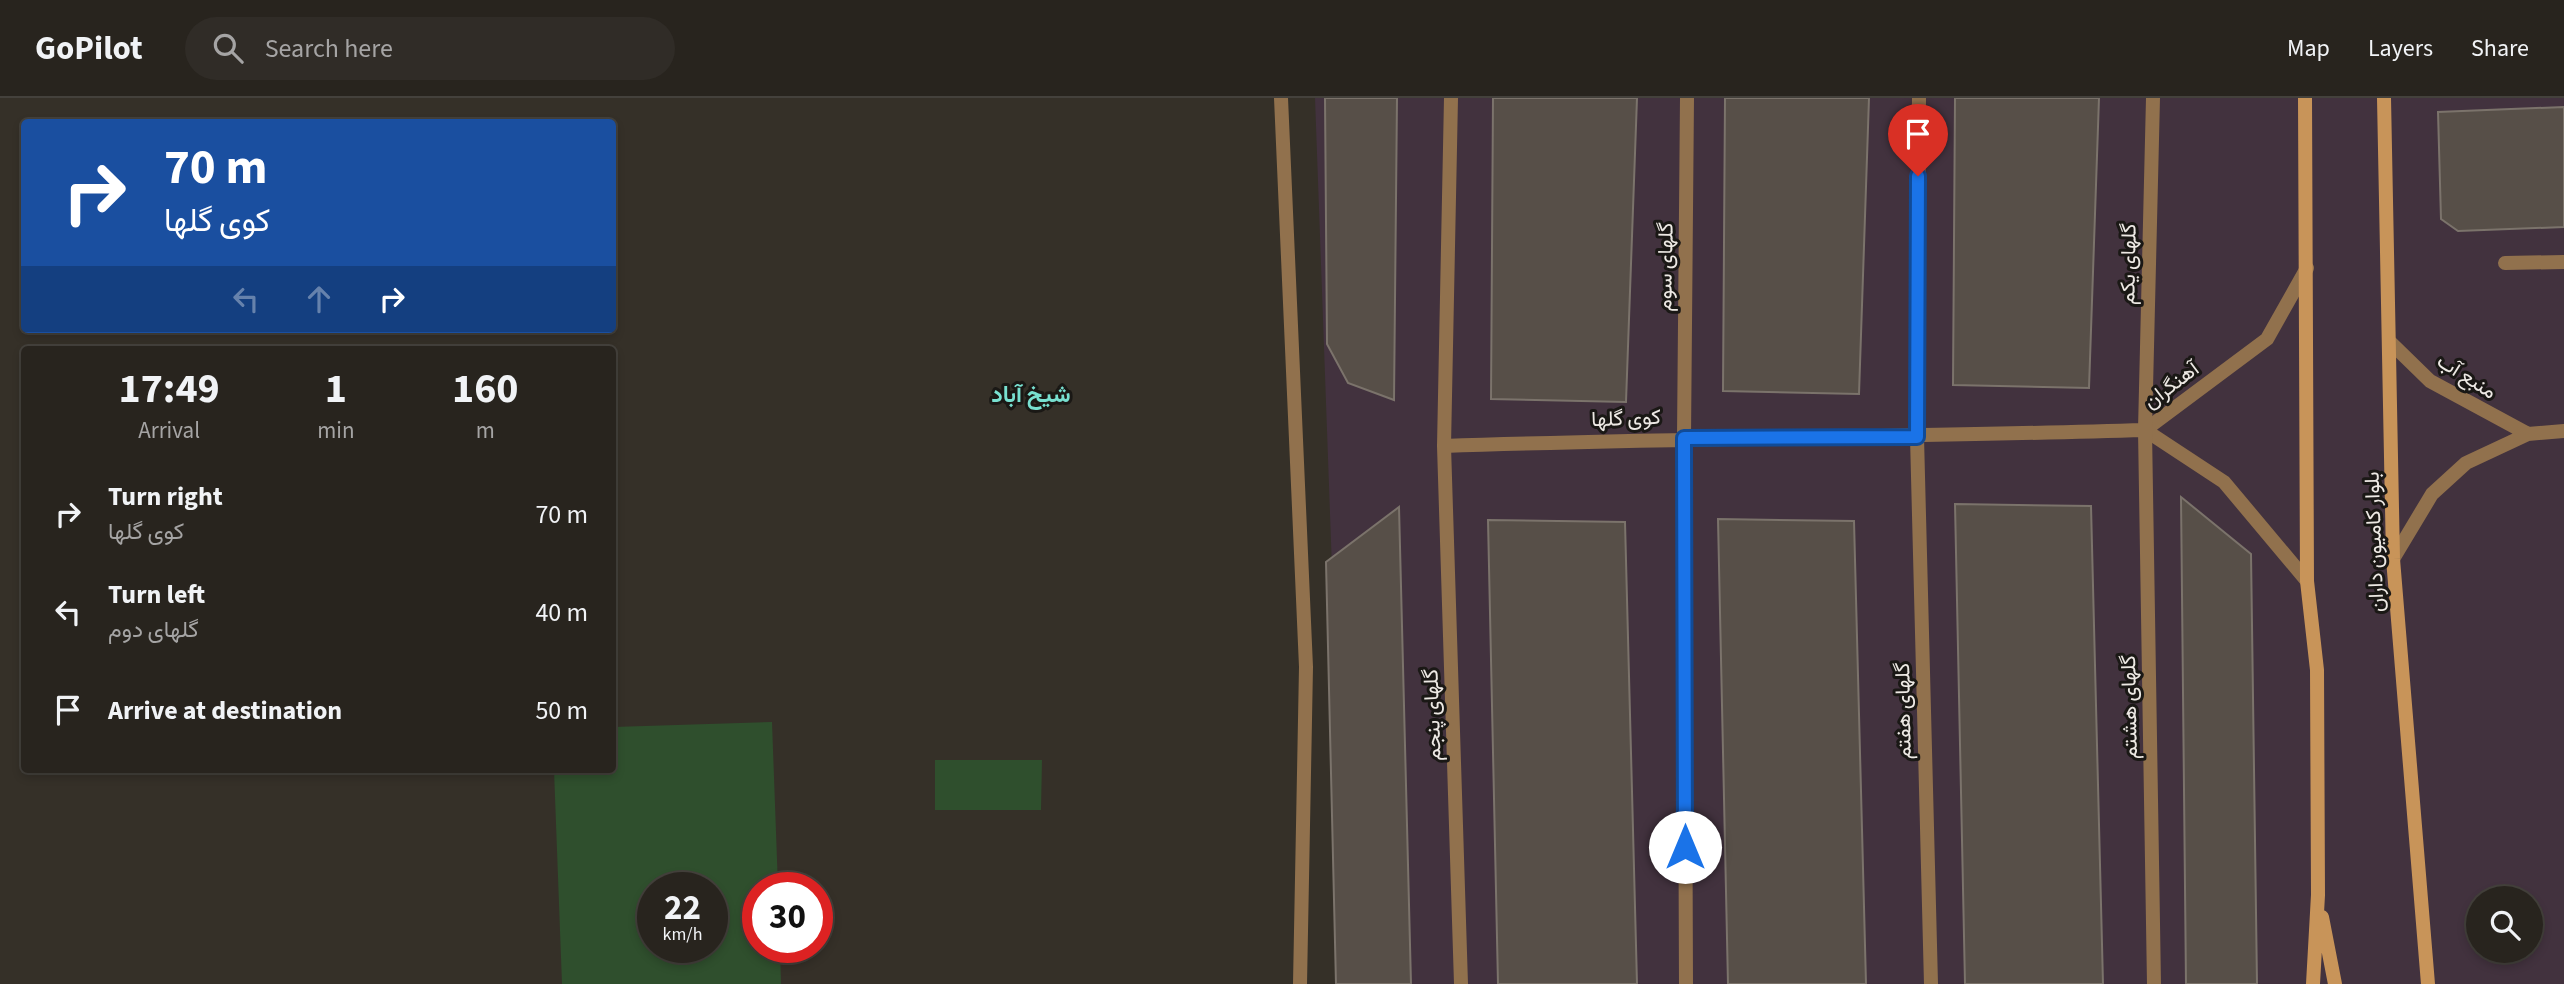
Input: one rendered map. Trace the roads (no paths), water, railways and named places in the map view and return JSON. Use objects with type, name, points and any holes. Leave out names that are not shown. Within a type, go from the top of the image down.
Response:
[{"type":"main road","points":[[2305,98],[2308,267],[2307,581],[2317,670],[2318,895],[2314,984]]},
{"type":"main road","name":"بلوار کامیون داران","points":[[2384,98],[2391,343],[2393,559],[2428,984]]},
{"type":"main road","points":[[2318,895],[2335,984]]},
{"type":"main road","points":[[2416,984],[2424,953]]},
{"type":"street","points":[[1281,98],[1306,667],[1300,984]]},
{"type":"street","name":"گلهای پنجم","points":[[1451,98],[1444,446],[1461,984]]},
{"type":"street","name":"گلهای سوم","points":[[1686,984],[1684,438],[1687,98]]},
{"type":"street","name":"گلهای هفتم","points":[[1919,98],[1917,437],[1931,984]]},
{"type":"street","name":"گلهای یکم","points":[[2145,430],[2152,98]]},
{"type":"street","points":[[2505,263],[2564,262]]},
{"type":"street","name":"آهنگران","points":[[2307,581],[2224,482],[2145,430],[2267,339],[2308,267]]},
{"type":"street","name":"منبع آب","points":[[2391,343],[2430,381],[2528,434]]},
{"type":"street","name":"کوی گلها","points":[[1444,446],[1684,438],[1917,437],[2145,430]]},
{"type":"street","name":"گلهای هشتم","points":[[2145,430],[2154,984]]},
{"type":"street","points":[[2393,559],[2432,494],[2466,463],[2528,434],[2564,432]]},
{"type":"district","name":"شیخ آباد","points":[[1031,394]]}]
